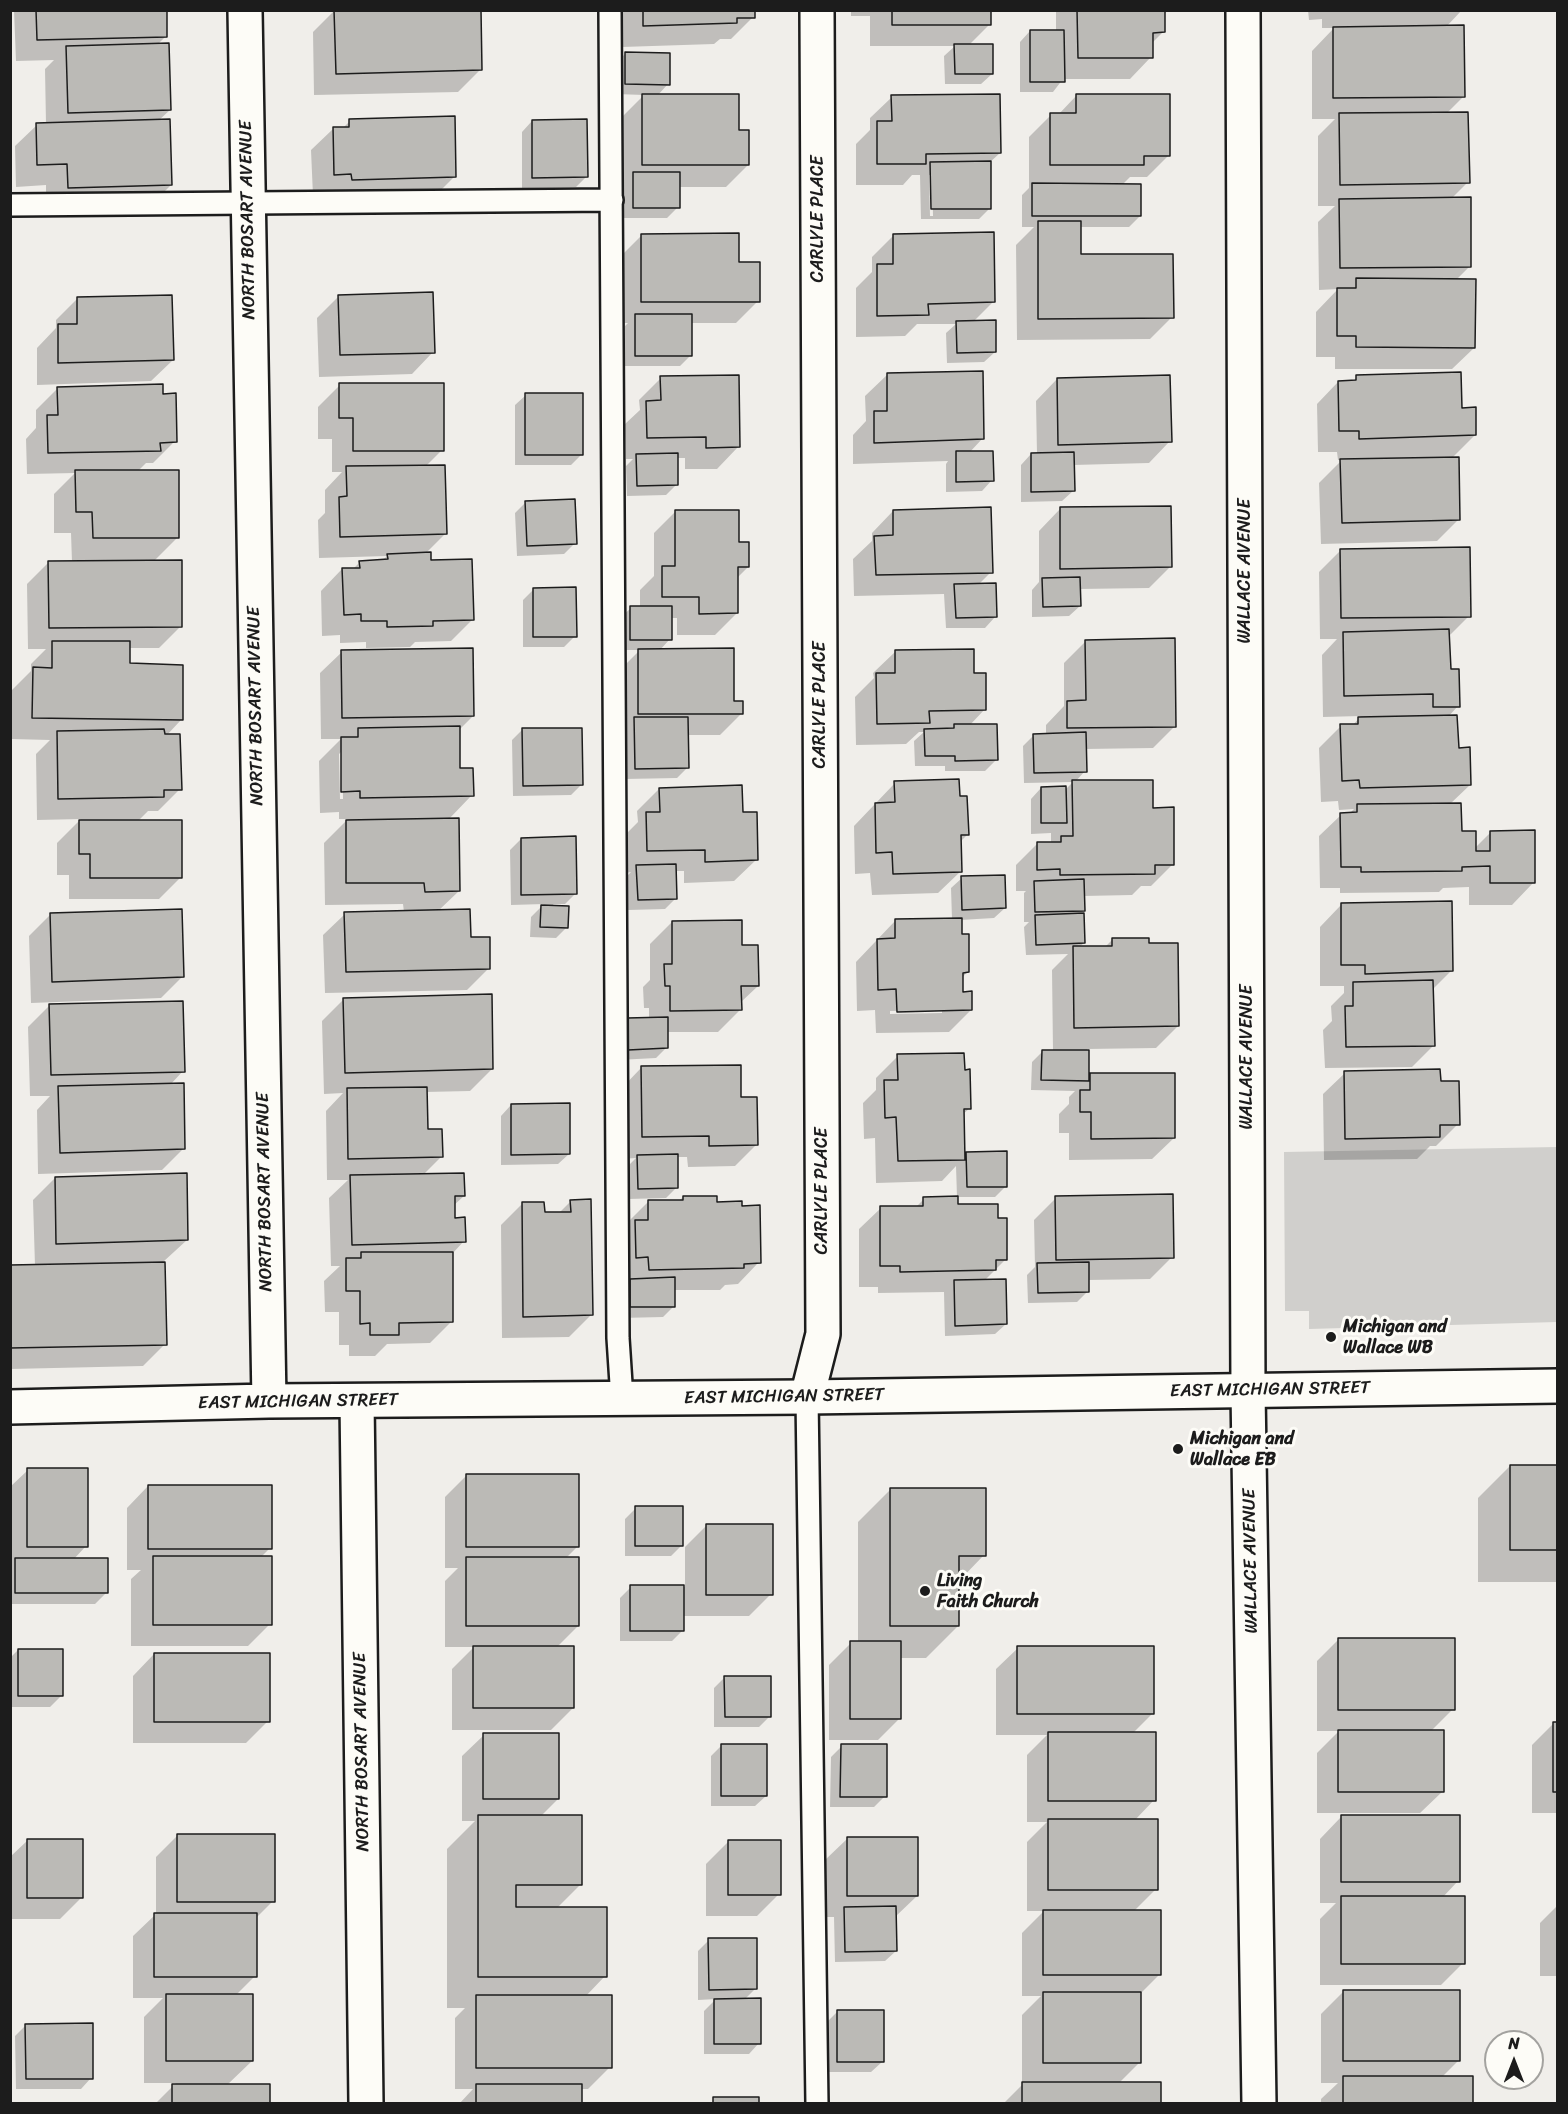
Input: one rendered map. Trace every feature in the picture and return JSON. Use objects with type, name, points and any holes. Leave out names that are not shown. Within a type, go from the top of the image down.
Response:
[{"type":"street","name":"NORTH BOSART AVENUE","points":[[245,10],[268,1401]]},
{"type":"street","name":"CARLYLE PLACE","points":[[807,1397],[823,1334],[817,10]]},
{"type":"street","name":"WALLACE AVENUE","points":[[1243,10],[1248,1390],[1259,2103]]},
{"type":"street","name":"EAST MICHIGAN STREET","points":[[10,1407],[268,1401],[807,1397],[1557,1386]]},
{"type":"street","name":"NORTH BOSART AVENUE","points":[[357,1401],[366,2103]]},
{"type":"lane","points":[[610,10],[618,1326],[622,1399]]},
{"type":"lane","points":[[10,205],[612,200]]},
{"type":"lane","points":[[807,1397],[817,2103]]},
{"type":"shaded area","points":[[1557,1147],[1557,1322],[1309,1329],[1309,1311],[1285,1311],[1284,1152]]},
{"type":"building","points":[[36,10],[167,10],[167,37],[37,40]]},
{"type":"building","points":[[334,10],[481,10],[482,70],[336,74]]},
{"type":"building","points":[[643,10],[755,10],[755,18],[737,18],[737,23],[643,26]]},
{"type":"building","points":[[892,10],[991,10],[991,25],[892,25]]},
{"type":"building","points":[[1077,10],[1165,10],[1165,32],[1153,33],[1153,58],[1078,58]]},
{"type":"building","points":[[1464,25],[1465,97],[1333,98],[1333,27]]},
{"type":"building","points":[[1030,30],[1064,30],[1065,82],[1030,82]]},
{"type":"building","points":[[169,43],[171,110],[68,113],[66,46]]},
{"type":"building","points":[[954,44],[993,44],[993,74],[955,74]]},
{"type":"building","points":[[625,52],[670,53],[670,85],[625,84]]},
{"type":"building","points":[[642,94],[739,94],[739,130],[749,130],[749,165],[642,165]]},
{"type":"building","points":[[1000,94],[1001,153],[926,154],[926,164],[877,164],[877,121],[892,121],[891,95]]},
{"type":"building","points":[[1076,94],[1170,94],[1170,156],[1144,156],[1144,165],[1050,165],[1050,113],[1076,113]]},
{"type":"building","points":[[1468,112],[1470,183],[1340,185],[1339,113]]},
{"type":"building","points":[[455,116],[456,177],[352,180],[351,174],[334,175],[333,127],[349,127],[349,119]]},
{"type":"building","points":[[170,119],[172,185],[68,188],[67,164],[37,165],[36,123]]},
{"type":"building","points":[[587,119],[588,177],[532,178],[532,120]]},
{"type":"building","points":[[991,161],[991,209],[931,209],[930,162]]},
{"type":"building","points":[[633,172],[680,172],[680,208],[633,208]]},
{"type":"building","points":[[1032,183],[1141,184],[1141,216],[1032,216]]},
{"type":"building","points":[[1471,197],[1471,267],[1340,268],[1339,199]]},
{"type":"building","points":[[1038,221],[1081,221],[1081,254],[1173,254],[1174,318],[1038,319]]},
{"type":"building","points":[[994,232],[995,302],[928,304],[929,315],[877,316],[877,264],[893,264],[893,234]]},
{"type":"building","points":[[739,233],[739,262],[760,262],[760,302],[641,302],[641,234]]},
{"type":"building","points":[[1356,278],[1476,279],[1475,348],[1356,347],[1356,336],[1337,336],[1337,288],[1356,288]]},
{"type":"building","points":[[433,292],[435,353],[340,355],[338,295]]},
{"type":"building","points":[[172,295],[174,360],[58,363],[58,324],[77,324],[77,297]]},
{"type":"building","points":[[635,314],[692,314],[692,356],[635,356]]},
{"type":"building","points":[[996,320],[996,352],[957,353],[956,321]]},
{"type":"building","points":[[983,371],[984,439],[874,443],[874,411],[887,411],[887,373]]},
{"type":"building","points":[[1461,372],[1462,408],[1476,407],[1476,435],[1359,439],[1359,431],[1339,431],[1338,381],[1356,380],[1356,375]]},
{"type":"building","points":[[739,375],[740,447],[706,448],[706,437],[647,438],[646,401],[661,400],[660,376]]},
{"type":"building","points":[[1170,375],[1172,442],[1058,445],[1057,378]]},
{"type":"building","points":[[339,383],[444,383],[444,451],[353,451],[353,418],[339,418]]},
{"type":"building","points":[[163,384],[163,394],[176,393],[177,442],[160,443],[161,451],[48,453],[47,415],[58,415],[57,387]]},
{"type":"building","points":[[525,393],[583,393],[583,455],[525,455]]},
{"type":"building","points":[[956,451],[993,451],[994,481],[956,482]]},
{"type":"building","points":[[1074,452],[1075,491],[1031,492],[1031,453]]},
{"type":"building","points":[[678,453],[678,485],[637,486],[636,454]]},
{"type":"building","points":[[1459,457],[1460,520],[1342,523],[1340,459]]},
{"type":"building","points":[[445,465],[447,534],[340,537],[339,497],[347,496],[346,466]]},
{"type":"building","points":[[75,470],[179,470],[179,538],[93,538],[92,512],[76,512]]},
{"type":"building","points":[[575,499],[577,544],[527,546],[525,501]]},
{"type":"building","points":[[1171,506],[1172,567],[1060,569],[1060,507]]},
{"type":"building","points":[[991,507],[993,573],[876,575],[874,536],[893,535],[893,510]]},
{"type":"building","points":[[675,510],[739,510],[739,542],[749,542],[749,567],[738,567],[738,613],[699,614],[699,597],[662,597],[662,566],[675,566]]},
{"type":"building","points":[[1470,547],[1471,617],[1341,618],[1340,549]]},
{"type":"building","points":[[431,552],[431,560],[472,559],[474,620],[433,621],[433,626],[387,627],[387,621],[361,621],[361,614],[344,615],[342,568],[360,568],[359,561],[388,559],[387,554]]},
{"type":"building","points":[[182,560],[182,627],[49,628],[48,561]]},
{"type":"building","points":[[1080,577],[1081,606],[1043,607],[1042,578]]},
{"type":"building","points":[[996,583],[997,617],[956,618],[954,584]]},
{"type":"building","points":[[576,587],[577,637],[533,637],[533,588]]},
{"type":"building","points":[[630,606],[672,606],[672,640],[630,640]]},
{"type":"building","points":[[1449,629],[1451,669],[1459,669],[1460,707],[1433,707],[1433,694],[1344,696],[1343,632]]},
{"type":"building","points":[[1175,638],[1176,727],[1067,728],[1067,701],[1086,700],[1085,640]]},
{"type":"building","points":[[52,641],[130,641],[130,663],[183,665],[183,720],[32,718],[33,667],[52,668]]},
{"type":"building","points":[[473,648],[474,716],[342,718],[341,650]]},
{"type":"building","points":[[734,648],[734,701],[743,701],[743,714],[638,714],[638,649]]},
{"type":"building","points":[[974,649],[974,673],[986,673],[986,710],[929,711],[930,723],[877,724],[876,673],[895,673],[895,650]]},
{"type":"building","points":[[1457,715],[1459,748],[1470,747],[1471,785],[1360,788],[1359,780],[1342,781],[1340,724],[1358,724],[1358,717]]},
{"type":"building","points":[[634,717],[688,717],[689,768],[635,769]]},
{"type":"building","points":[[954,724],[997,724],[998,760],[955,761],[955,756],[925,756],[924,729],[954,728]]},
{"type":"building","points":[[460,726],[460,768],[473,768],[474,796],[360,798],[360,791],[341,792],[341,737],[358,737],[358,728]]},
{"type":"building","points":[[522,728],[582,728],[583,785],[523,786]]},
{"type":"building","points":[[164,729],[165,734],[180,734],[182,790],[164,790],[164,797],[58,799],[57,731]]},
{"type":"building","points":[[1086,732],[1087,772],[1034,773],[1033,734]]},
{"type":"building","points":[[959,779],[960,796],[967,796],[969,835],[961,835],[962,872],[893,874],[892,852],[876,853],[875,803],[895,802],[894,781]]},
{"type":"building","points":[[1072,780],[1153,780],[1153,808],[1174,807],[1174,865],[1155,865],[1155,874],[1060,875],[1060,869],[1037,870],[1037,842],[1061,842],[1061,836],[1073,836]]},
{"type":"building","points":[[742,785],[743,812],[757,812],[758,860],[705,862],[705,850],[647,851],[646,812],[660,812],[659,788]]},
{"type":"building","points":[[1066,786],[1067,823],[1041,823],[1041,787]]},
{"type":"building","points":[[1461,803],[1462,831],[1476,831],[1476,851],[1490,851],[1490,831],[1535,830],[1535,883],[1490,883],[1490,866],[1462,867],[1462,871],[1361,872],[1361,867],[1341,867],[1340,813],[1357,812],[1357,804]]},
{"type":"building","points":[[459,818],[460,891],[425,892],[424,883],[346,883],[346,820]]},
{"type":"building","points":[[79,820],[182,820],[182,878],[90,878],[90,854],[79,854]]},
{"type":"building","points":[[576,836],[577,894],[521,895],[521,838]]},
{"type":"building","points":[[676,864],[677,899],[638,900],[636,865]]},
{"type":"building","points":[[1005,875],[1006,908],[962,910],[961,876]]},
{"type":"building","points":[[1084,879],[1085,911],[1035,912],[1034,881]]},
{"type":"building","points":[[1452,901],[1453,971],[1365,974],[1365,965],[1341,965],[1341,903]]},
{"type":"building","points":[[541,905],[569,906],[568,928],[540,927]]},
{"type":"building","points":[[182,909],[184,977],[52,982],[50,913]]},
{"type":"building","points":[[470,909],[471,937],[490,937],[490,969],[346,972],[344,912]]},
{"type":"building","points":[[1084,913],[1085,943],[1036,945],[1035,915]]},
{"type":"building","points":[[962,918],[962,934],[969,934],[969,972],[963,973],[963,992],[972,991],[972,1010],[897,1012],[896,989],[878,990],[877,939],[895,938],[895,919]]},
{"type":"building","points":[[742,920],[742,945],[758,945],[759,986],[741,986],[742,1010],[670,1011],[670,986],[665,986],[664,964],[672,964],[672,921]]},
{"type":"building","points":[[1112,938],[1149,938],[1149,943],[1178,943],[1179,1026],[1074,1028],[1073,946],[1112,946]]},
{"type":"building","points":[[1433,980],[1435,1046],[1346,1047],[1345,1006],[1353,1006],[1353,982]]},
{"type":"building","points":[[492,994],[493,1069],[345,1073],[343,998]]},
{"type":"building","points":[[183,1001],[185,1072],[51,1075],[49,1004]]},
{"type":"building","points":[[668,1017],[668,1048],[628,1050],[627,1018]]},
{"type":"building","points":[[1042,1050],[1089,1050],[1089,1081],[1041,1080]]},
{"type":"building","points":[[964,1053],[965,1070],[970,1069],[971,1109],[964,1109],[965,1160],[898,1161],[896,1117],[885,1118],[884,1080],[898,1080],[897,1054]]},
{"type":"building","points":[[741,1065],[741,1097],[757,1097],[758,1145],[709,1146],[709,1136],[642,1137],[641,1066]]},
{"type":"building","points":[[1440,1069],[1441,1081],[1459,1081],[1460,1125],[1440,1125],[1440,1137],[1345,1139],[1344,1071]]},
{"type":"building","points":[[1090,1073],[1175,1073],[1175,1138],[1091,1139],[1091,1112],[1080,1112],[1080,1090],[1090,1090]]},
{"type":"building","points":[[184,1083],[185,1149],[60,1153],[58,1086]]},
{"type":"building","points":[[427,1087],[428,1129],[442,1129],[443,1157],[348,1159],[347,1088]]},
{"type":"building","points":[[570,1103],[570,1154],[511,1155],[511,1104]]},
{"type":"building","points":[[1007,1151],[1007,1187],[967,1187],[966,1152]]},
{"type":"building","points":[[678,1154],[678,1188],[638,1189],[637,1155]]},
{"type":"building","points":[[187,1173],[188,1240],[56,1244],[55,1177]]},
{"type":"building","points":[[464,1173],[465,1196],[455,1196],[455,1218],[465,1217],[466,1242],[352,1245],[350,1175]]},
{"type":"building","points":[[1173,1194],[1174,1258],[1056,1260],[1055,1196]]},
{"type":"building","points":[[683,1196],[717,1196],[717,1202],[742,1201],[742,1206],[760,1205],[761,1263],[744,1264],[744,1268],[649,1270],[648,1257],[636,1258],[635,1220],[648,1220],[648,1200],[683,1200]]},
{"type":"building","points":[[958,1196],[958,1204],[998,1204],[998,1218],[1007,1218],[1007,1260],[996,1260],[996,1270],[900,1272],[900,1266],[880,1266],[880,1206],[923,1206],[923,1197]]},
{"type":"building","points":[[591,1199],[593,1315],[523,1317],[522,1202],[544,1202],[545,1212],[571,1212],[570,1200]]},
{"type":"building","points":[[361,1252],[453,1252],[453,1322],[399,1323],[399,1335],[370,1335],[370,1323],[360,1324],[360,1291],[346,1291],[346,1258],[361,1258]]},
{"type":"building","points":[[165,1262],[167,1345],[10,1348],[10,1265]]},
{"type":"building","points":[[1089,1262],[1089,1292],[1038,1293],[1037,1263]]},
{"type":"building","points":[[675,1277],[675,1307],[630,1307],[630,1279]]},
{"type":"building","points":[[1006,1279],[1007,1324],[955,1326],[954,1280]]},
{"type":"building","points":[[1510,1465],[1558,1465],[1558,1550],[1510,1550]]},
{"type":"building","points":[[27,1468],[88,1468],[88,1547],[27,1547]]},
{"type":"building","points":[[466,1474],[579,1474],[579,1547],[466,1547]]},
{"type":"building","points":[[148,1485],[272,1485],[272,1549],[148,1549]]},
{"type":"building","name":"Living Faith Church","points":[[890,1488],[986,1488],[986,1556],[959,1556],[959,1626],[890,1626]]},
{"type":"building","points":[[635,1506],[683,1506],[683,1546],[635,1546]]},
{"type":"building","points":[[706,1524],[773,1524],[773,1595],[706,1595]]},
{"type":"building","points":[[153,1556],[272,1556],[272,1625],[153,1625]]},
{"type":"building","points":[[466,1557],[579,1557],[579,1626],[466,1626]]},
{"type":"building","points":[[15,1558],[108,1558],[108,1593],[15,1593]]},
{"type":"building","points":[[630,1585],[684,1585],[684,1631],[630,1631]]},
{"type":"building","points":[[1338,1638],[1455,1638],[1455,1710],[1338,1710]]},
{"type":"building","points":[[850,1641],[901,1641],[901,1719],[850,1719]]},
{"type":"building","points":[[473,1646],[574,1646],[574,1708],[473,1708]]},
{"type":"building","points":[[1017,1646],[1154,1646],[1154,1714],[1017,1714]]},
{"type":"building","points":[[18,1649],[63,1649],[63,1696],[18,1696]]},
{"type":"building","points":[[154,1653],[270,1653],[270,1722],[154,1722]]},
{"type":"building","points":[[724,1676],[771,1676],[771,1717],[725,1717]]},
{"type":"building","points":[[1553,1722],[1558,1722],[1558,1792],[1553,1792]]},
{"type":"building","points":[[1338,1730],[1444,1730],[1444,1792],[1338,1792]]},
{"type":"building","points":[[1048,1732],[1156,1732],[1156,1801],[1048,1801]]},
{"type":"building","points":[[483,1733],[559,1733],[559,1799],[483,1799]]},
{"type":"building","points":[[721,1744],[767,1744],[767,1796],[721,1796]]},
{"type":"building","points":[[841,1744],[887,1744],[887,1797],[840,1797]]},
{"type":"building","points":[[478,1815],[582,1815],[582,1885],[516,1885],[516,1907],[607,1907],[607,1977],[478,1977]]},
{"type":"building","points":[[1341,1815],[1460,1815],[1460,1882],[1341,1882]]},
{"type":"building","points":[[1048,1819],[1158,1819],[1158,1890],[1048,1890]]},
{"type":"building","points":[[177,1834],[275,1834],[275,1902],[177,1902]]},
{"type":"building","points":[[847,1837],[918,1837],[918,1896],[847,1896]]},
{"type":"building","points":[[27,1839],[83,1839],[83,1898],[27,1898]]},
{"type":"building","points":[[728,1840],[781,1840],[781,1895],[728,1895]]},
{"type":"building","points":[[1341,1896],[1465,1896],[1465,1964],[1341,1964]]},
{"type":"building","points":[[896,1906],[897,1951],[845,1952],[844,1907]]},
{"type":"building","points":[[1043,1910],[1161,1910],[1161,1975],[1043,1975]]},
{"type":"building","points":[[154,1913],[257,1913],[257,1977],[154,1977]]},
{"type":"building","points":[[708,1938],[757,1938],[757,1989],[709,1990]]},
{"type":"building","points":[[1343,1990],[1460,1990],[1460,2061],[1343,2061]]},
{"type":"building","points":[[1043,1992],[1141,1992],[1141,2063],[1043,2063]]},
{"type":"building","points":[[166,1994],[253,1994],[253,2061],[166,2061]]},
{"type":"building","points":[[476,1995],[612,1995],[612,2068],[476,2068]]},
{"type":"building","points":[[761,1998],[761,2044],[714,2044],[714,1999]]},
{"type":"building","points":[[837,2010],[884,2010],[884,2062],[837,2062]]},
{"type":"building","points":[[93,2023],[93,2079],[26,2079],[25,2024]]},
{"type":"building","points":[[1343,2076],[1473,2076],[1473,2104],[1343,2104]]},
{"type":"building","points":[[1022,2082],[1161,2082],[1161,2104],[1022,2104]]},
{"type":"building","points":[[172,2084],[270,2084],[270,2104],[172,2104]]},
{"type":"building","points":[[476,2084],[582,2084],[582,2104],[476,2104]]},
{"type":"building","points":[[713,2097],[759,2097],[759,2104],[713,2104]]},
{"type":"place","name":"Michigan and Wallace WB","points":[[1331,1337]]},
{"type":"place","name":"Michigan and Wallace EB","points":[[1178,1449]]},
{"type":"place","name":"Living Faith Church","points":[[925,1591]]}]
